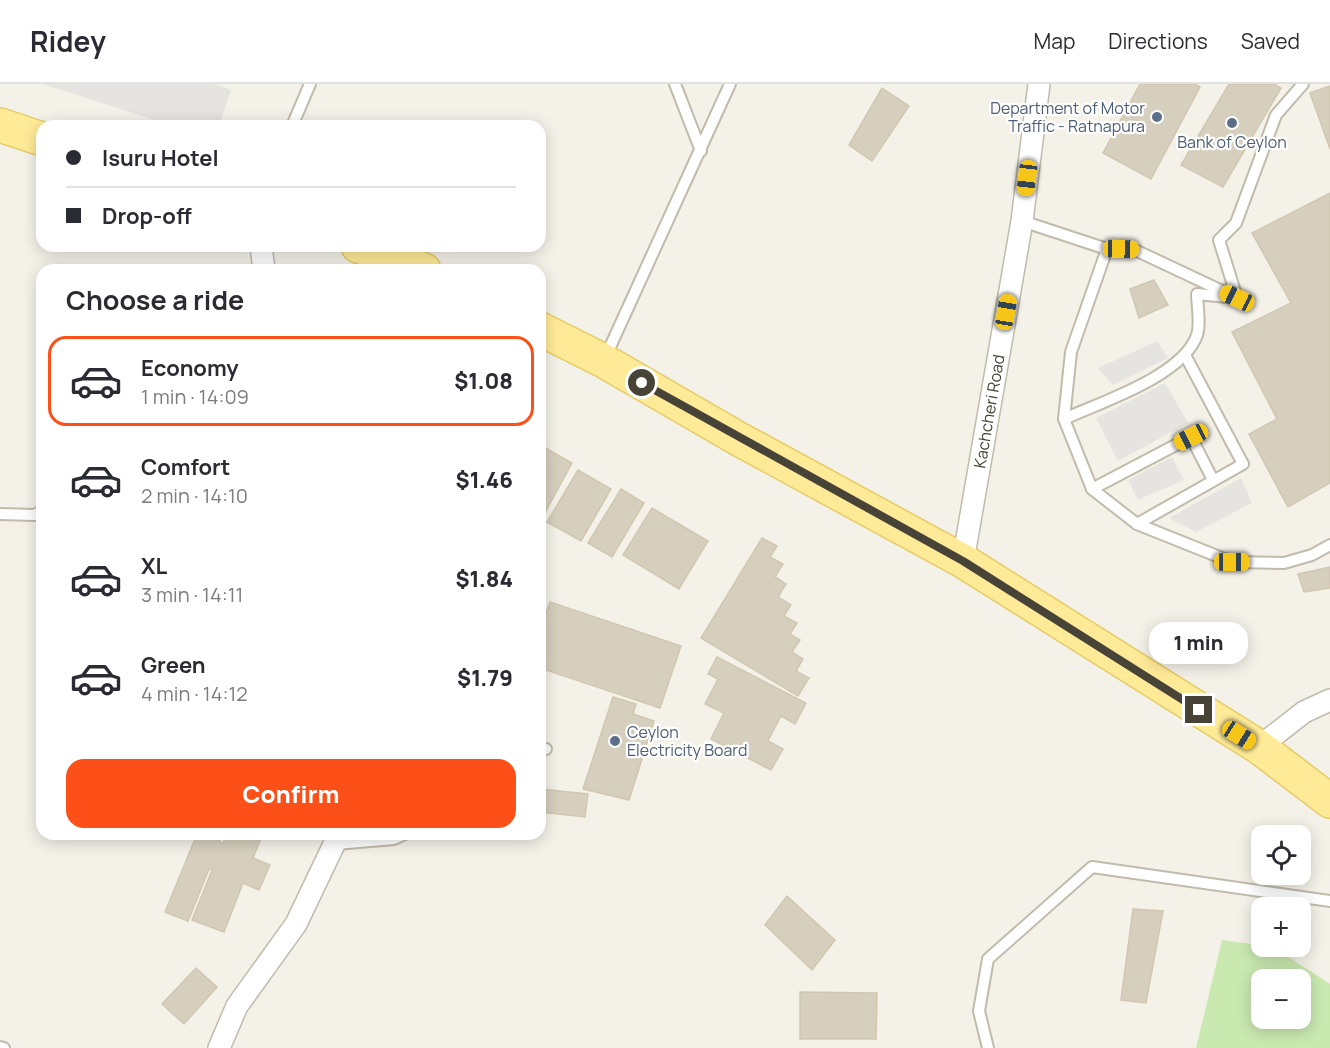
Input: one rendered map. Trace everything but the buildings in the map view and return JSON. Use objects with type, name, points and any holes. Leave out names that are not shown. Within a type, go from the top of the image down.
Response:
[{"type":"main road","points":[[0,125],[36,138]]},
{"type":"main road","points":[[374,252],[408,264]]},
{"type":"main road","points":[[546,332],[604,361],[737,438],[963,561],[1258,747],[1330,801]]},
{"type":"street","name":"Kachcheri Road","points":[[963,561],[1022,221],[1039,84]]},
{"type":"street","points":[[1258,747],[1304,712],[1330,700]]},
{"type":"street","points":[[219,1048],[237,1006],[296,924],[338,840]]},
{"type":"lane","points":[[295,120],[310,84]]},
{"type":"lane","points":[[675,84],[701,151]]},
{"type":"lane","points":[[604,361],[730,84]]},
{"type":"lane","points":[[1237,298],[1219,240],[1236,223],[1276,116],[1304,84]]},
{"type":"lane","points":[[1022,221],[1107,249],[1135,250],[1237,298]]},
{"type":"lane","points":[[1107,249],[1071,352],[1064,418],[1092,489],[1137,524],[1232,562],[1284,563],[1312,555],[1330,545]]},
{"type":"lane","points":[[1064,418],[1160,375],[1185,356],[1198,334],[1197,294],[1237,298]]},
{"type":"lane","points":[[1137,524],[1243,464],[1185,356]]},
{"type":"lane","points":[[1092,489],[1191,437],[1213,480]]},
{"type":"lane","points":[[0,514],[36,514]]},
{"type":"lane","points":[[988,1048],[979,1011],[988,959],[1092,867],[1330,901]]},
{"type":"green space","points":[[1222,940],[1251,944],[1251,957],[1288,957],[1307,969],[1251,969],[1251,1029],[1311,1029],[1311,972],[1330,984],[1330,1048],[1196,1048]]},
{"type":"shaded area","points":[[43,84],[214,84],[231,90],[221,120],[154,120]]},
{"type":"shaded area","points":[[1157,341],[1168,358],[1113,385],[1098,368]]},
{"type":"shaded area","points":[[1165,383],[1188,423],[1118,461],[1096,418]]},
{"type":"shaded area","points":[[1172,457],[1184,480],[1138,500],[1128,480]]},
{"type":"shaded area","points":[[1241,478],[1252,503],[1196,532],[1169,518]]},
{"type":"place","name":"Department of Motor Traffic - Ratnapura","points":[[1157,117]]},
{"type":"place","name":"Bank of Ceylon","points":[[1232,123]]},
{"type":"place","name":"Ceylon Electricity Board","points":[[615,741]]},
{"type":"route","points":[[642,383],[737,438],[963,561],[1199,710]]}]
